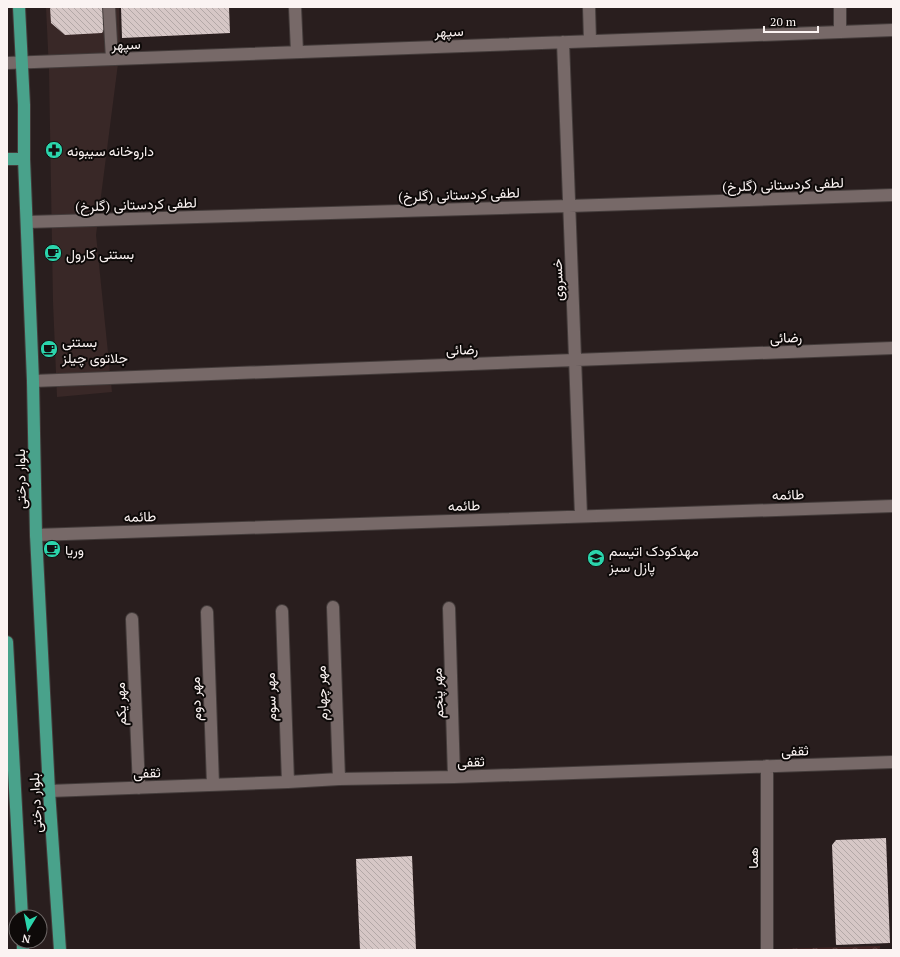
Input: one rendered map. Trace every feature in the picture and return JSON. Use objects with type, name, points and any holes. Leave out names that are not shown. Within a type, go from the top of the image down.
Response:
[{"type":"main road","name":"بلوار درختی","points":[[19,7],[24,105],[24,159],[33,381],[36,535],[60,950]]},
{"type":"main road","points":[[7,159],[24,159]]},
{"type":"main road","name":"بلوار درختی","points":[[7,642],[22,909]]},
{"type":"street","points":[[110,7],[112,59]]},
{"type":"street","points":[[295,7],[297,52]]},
{"type":"street","points":[[589,7],[590,41]]},
{"type":"street","points":[[840,7],[840,32]]},
{"type":"street","name":"سپهر","points":[[7,63],[893,30]]},
{"type":"street","name":"خسروی","points":[[563,42],[580,516]]},
{"type":"street","name":"لطفی کردستانی (گلرخ)","points":[[27,222],[893,195]]},
{"type":"street","name":"رضائی","points":[[33,381],[893,348]]},
{"type":"street","name":"طائمه","points":[[36,535],[893,506]]},
{"type":"street","name":"مهر چهارم","points":[[333,607],[339,779]]},
{"type":"street","name":"مهر پنجم","points":[[449,608],[454,776]]},
{"type":"street","name":"مهر دوم","points":[[207,612],[213,785]]},
{"type":"street","name":"مهر سوم","points":[[282,612],[288,782]]},
{"type":"street","name":"مهر یکم","points":[[132,619],[139,788]]},
{"type":"street","name":"ثقفی","points":[[50,791],[339,779],[893,762]]},
{"type":"street","name":"هما","points":[[767,766],[767,950]]},
{"type":"shaded area","points":[[46,7],[119,7],[120,48],[96,235],[112,392],[57,397],[53,302],[49,70]]},
{"type":"green space","points":[[880,946],[880,950],[777,950],[777,949]]},
{"type":"building","points":[[50,7],[109,7],[109,20],[102,33],[65,35],[51,23]]},
{"type":"building","points":[[121,7],[229,7],[230,33],[122,38]]},
{"type":"building","points":[[886,838],[890,943],[836,945],[832,845],[836,840]]},
{"type":"building","points":[[412,856],[416,950],[360,950],[356,859]]},
{"type":"place","name":"داروخانه سیبونه","points":[[54,150]]},
{"type":"place","name":"بستنی کارول","points":[[53,253]]},
{"type":"place","name":"بستنی جلاتوی چیلز","points":[[49,349]]},
{"type":"place","name":"وریا","points":[[52,549]]},
{"type":"place","name":"مهدکودک اتیسم پازل سبز","points":[[596,558]]}]
